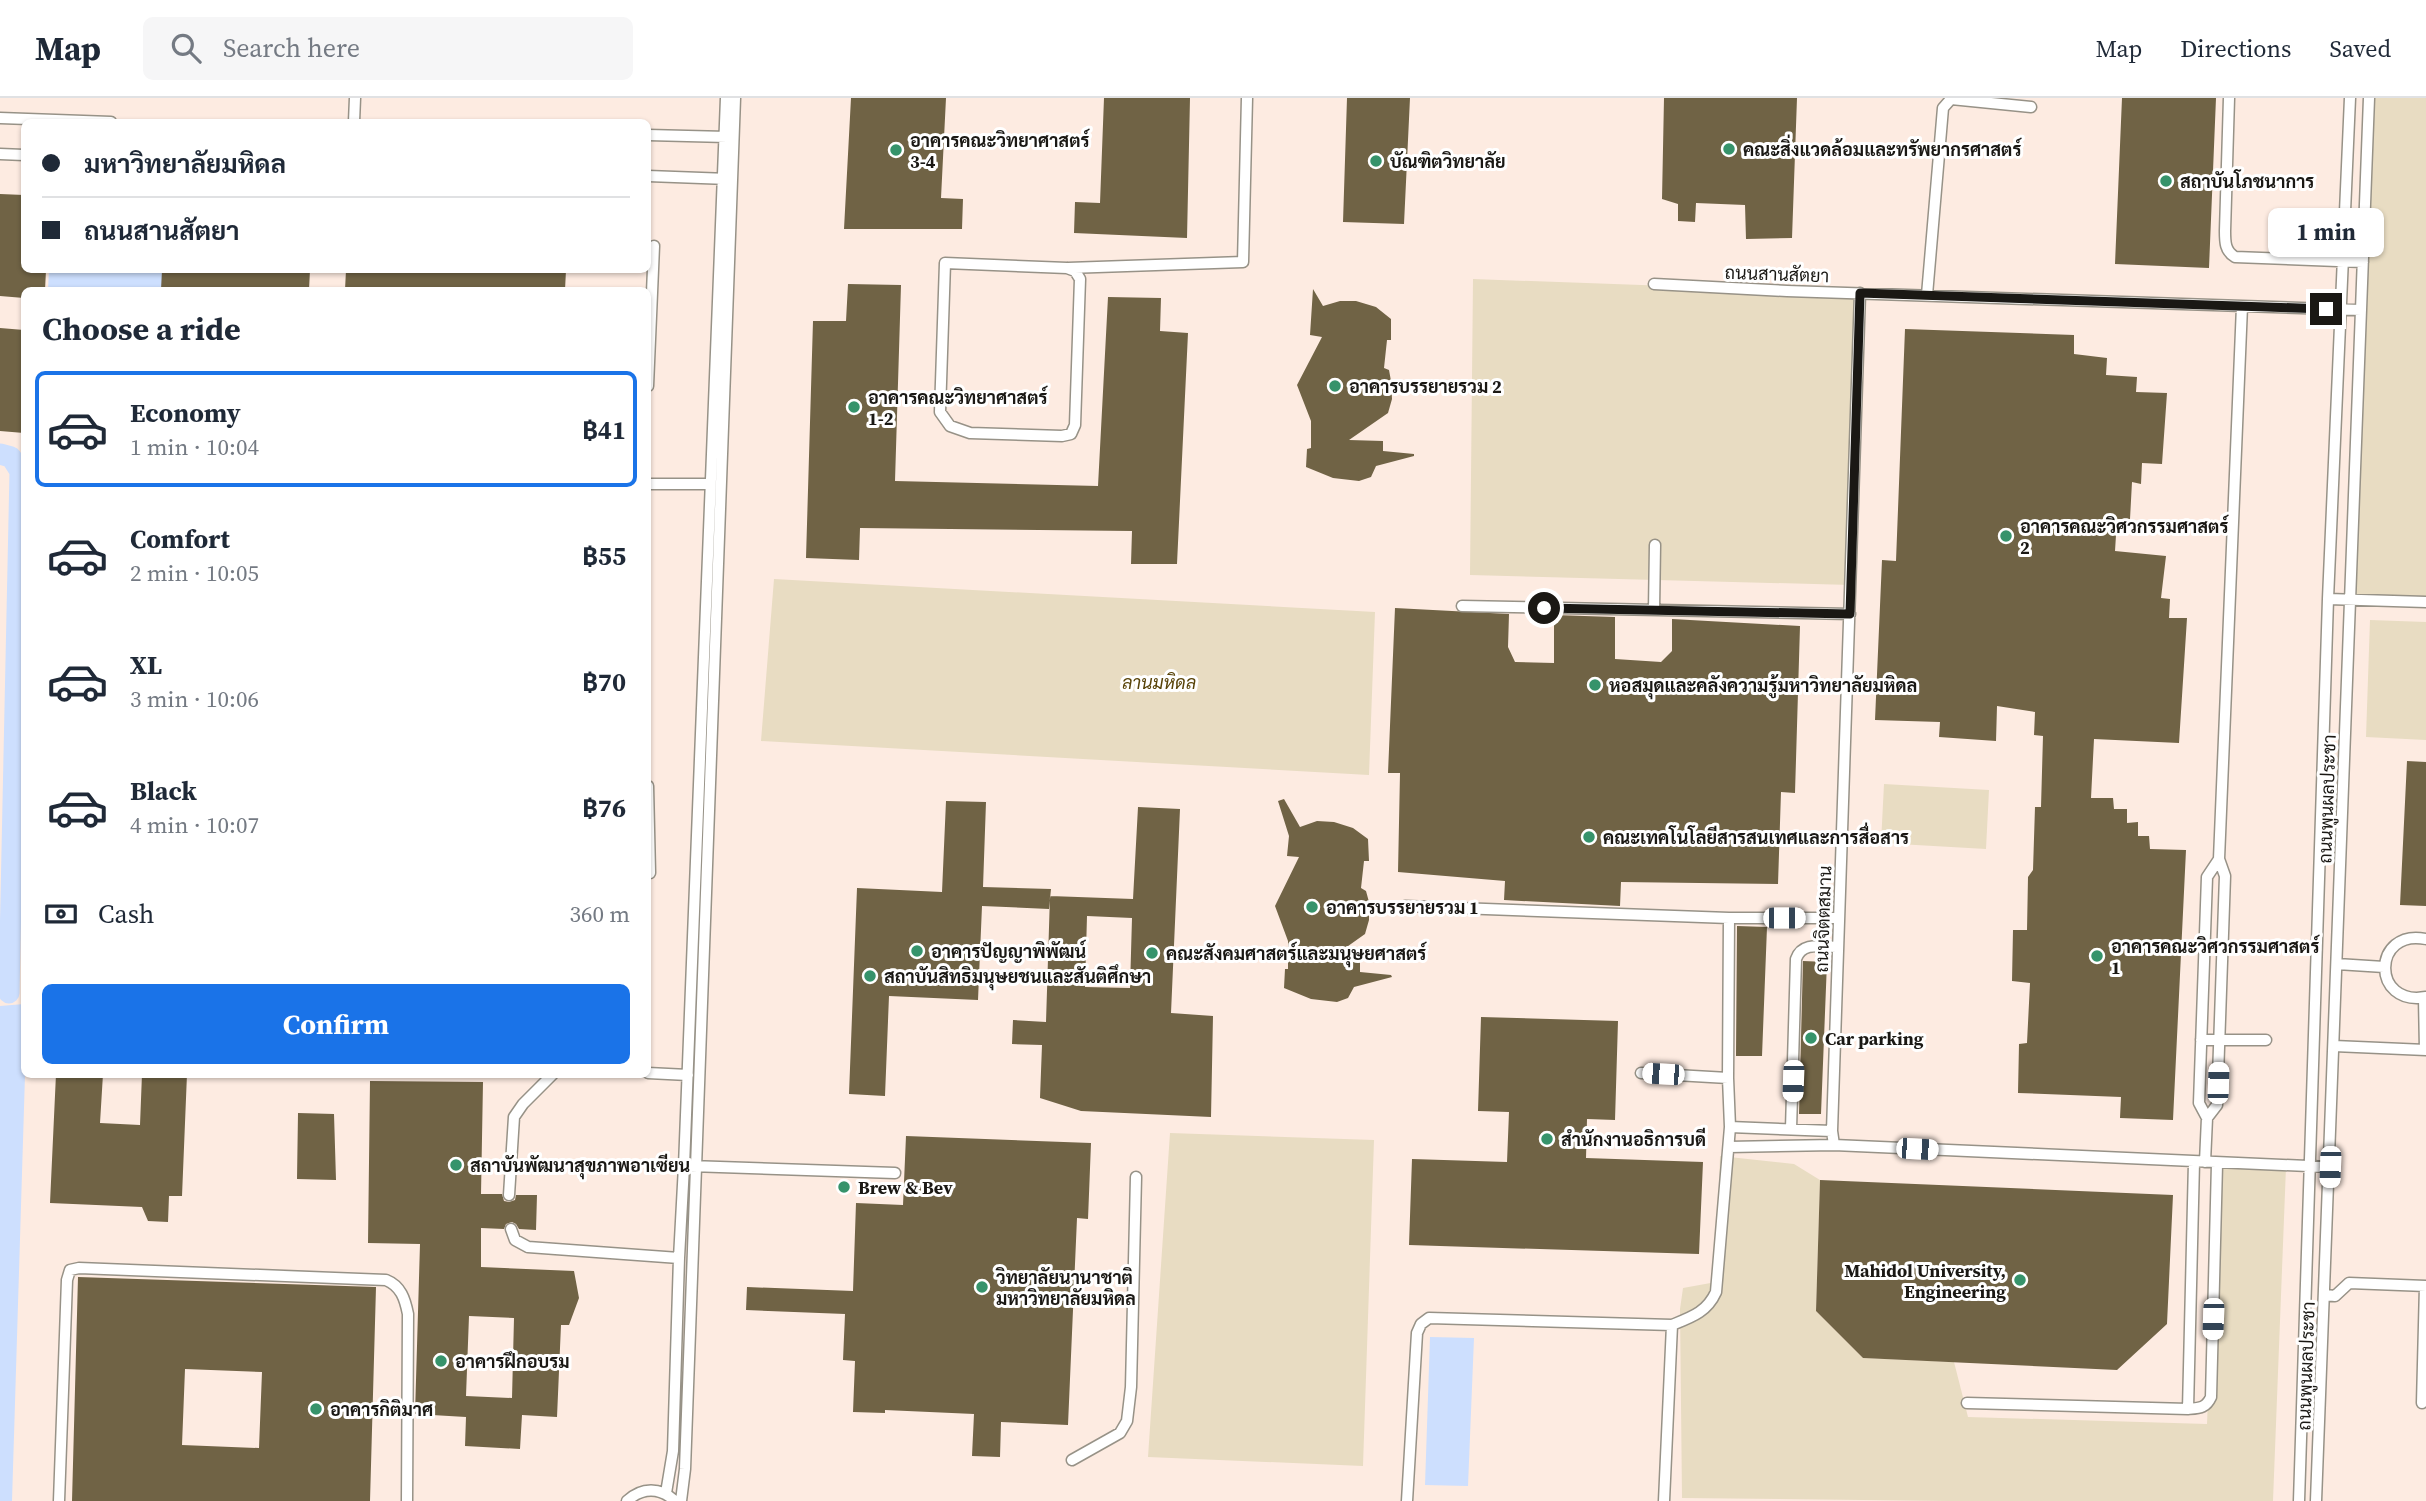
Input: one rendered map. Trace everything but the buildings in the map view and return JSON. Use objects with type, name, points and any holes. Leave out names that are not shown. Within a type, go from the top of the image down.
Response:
[{"type":"lane","points":[[354,119],[355,98]]},
{"type":"lane","points":[[726,98],[729,137]]},
{"type":"lane","points":[[666,1493],[673,1451],[710,484],[729,137],[735,98]]},
{"type":"lane","points":[[1067,268],[1075,271],[1080,279],[1074,425],[1071,434],[970,433],[950,426],[940,412],[945,263],[1067,268],[1243,262],[1247,98]]},
{"type":"lane","points":[[2229,98],[2225,231],[2228,251],[2235,257],[2363,262]]},
{"type":"lane","name":"ถนนพูนผลประชา","points":[[2299,1501],[2328,599],[2350,98]]},
{"type":"lane","name":"ถนนพูนผลประชา","points":[[2316,1501],[2369,98]]},
{"type":"lane","points":[[1927,295],[1943,108],[1951,99],[2031,107]]},
{"type":"lane","points":[[0,118],[28,119]]},
{"type":"lane","points":[[651,135],[729,137]]},
{"type":"lane","points":[[0,154],[21,155]]},
{"type":"lane","points":[[651,176],[727,179]]},
{"type":"lane","points":[[681,1501],[685,1469],[696,1166],[727,179]]},
{"type":"lane","points":[[651,316],[654,246]]},
{"type":"lane","name":"ถนนสานสัตยา","points":[[1654,284],[2361,310]]},
{"type":"lane","name":"ถนนจิตตสมาน","points":[[1834,1145],[1832,1131],[1860,293]]},
{"type":"lane","points":[[2207,1118],[2217,1105],[2225,876],[2219,859],[2242,306]]},
{"type":"lane","points":[[651,484],[710,484]]},
{"type":"lane","points":[[1654,610],[1655,545]]},
{"type":"lane","points":[[2328,599],[2426,602]]},
{"type":"lane","points":[[1462,606],[1850,614]]},
{"type":"lane","points":[[2205,1163],[2207,1118],[2199,1104],[2207,877],[2219,859]]},
{"type":"lane","points":[[1405,906],[1730,918],[1839,918]]},
{"type":"lane","points":[[1407,1501],[1417,1333],[1421,1324],[1429,1318],[1672,1325],[1695,1316],[1710,1305],[1716,1292],[1730,1127],[1730,918]]},
{"type":"lane","points":[[2334,1046],[2426,1050],[2425,998],[2404,998],[2389,986],[2384,967],[2389,952],[2399,941],[2414,936],[2426,939]]},
{"type":"lane","points":[[1791,1129],[1796,959],[1799,951],[1807,947],[1838,947]]},
{"type":"lane","points":[[2337,964],[2384,967]]},
{"type":"lane","points":[[2201,1041],[2266,1040]]},
{"type":"lane","points":[[651,1073],[688,1075]]},
{"type":"lane","points":[[1641,1073],[1728,1078]]},
{"type":"lane","points":[[509,1195],[514,1117],[549,1078]]},
{"type":"lane","points":[[1730,1127],[1832,1131]]},
{"type":"lane","points":[[1728,1147],[1834,1145],[2330,1167]]},
{"type":"lane","points":[[2188,1409],[2194,1162]]},
{"type":"lane","points":[[1967,1403],[2188,1409],[2202,1408],[2208,1404],[2211,1397],[2217,1164]]},
{"type":"lane","points":[[684,1166],[895,1173]]},
{"type":"lane","points":[[1072,1460],[1120,1433],[1127,1421],[1131,1387],[1136,1177]]},
{"type":"lane","points":[[511,1229],[515,1240],[528,1247],[679,1258]]},
{"type":"lane","points":[[60,1501],[67,1280],[70,1270],[79,1268],[386,1280],[394,1283],[405,1301],[408,1314],[407,1501]]},
{"type":"lane","points":[[2325,1295],[2335,1296],[2349,1283],[2425,1286],[2422,1403]]},
{"type":"lane","points":[[1664,1501],[1672,1325]]},
{"type":"lane","points":[[627,1501],[646,1490],[666,1493],[675,1501]]},
{"type":"shaded area","points":[[0,98],[2426,98],[2426,1501],[0,1501]]},
{"type":"green space","points":[[2369,98],[2426,98],[2426,602],[2349,600]]},
{"type":"green space","points":[[1473,279],[1860,293],[1851,585],[1470,575]]},
{"type":"green space","name":"ลานมหิดล","points":[[774,579],[1375,612],[1369,775],[761,741]]},
{"type":"green space","points":[[2370,620],[2426,622],[2426,740],[2366,737]]},
{"type":"green space","points":[[1884,784],[1989,790],[1986,849],[1881,843]]},
{"type":"green space","points":[[1170,1133],[1374,1140],[1363,1466],[1148,1457]]},
{"type":"green space","points":[[1720,1156],[1794,1164],[1820,1180],[1816,1311],[1863,1358],[1954,1362],[1968,1417],[2207,1424],[2217,1164],[2286,1167],[2273,1501],[1682,1498],[1680,1309],[1683,1288],[1716,1282]]},
{"type":"water","points":[[49,273],[195,273],[194,287],[48,287]]},
{"type":"water","points":[[21,1004],[21,1078],[25,1078],[12,1501],[0,1501],[0,1006]]},
{"type":"water","points":[[1430,1337],[1474,1338],[1468,1486],[1425,1485]]},
{"type":"waterway","points":[[0,454],[11,457],[20,471],[9,993]]},
{"type":"place","name":"คณะสิ่งแวดล้อมและทรัพยากรศาสตร์","points":[[1729,149]]},
{"type":"place","name":"อาคารคณะวิทยาศาสตร์ 3-4","points":[[896,150]]},
{"type":"place","name":"บัณฑิตวิทยาลัย","points":[[1376,161]]},
{"type":"place","name":"สถาบันโภชนาการ","points":[[2166,181]]},
{"type":"place","name":"อาคารบรรยายรวม 2","points":[[1335,386]]},
{"type":"place","name":"อาคารคณะวิทยาศาสตร์ 1-2","points":[[854,407]]},
{"type":"place","name":"อาคารคณะวิศวกรรมศาสตร์ 2","points":[[2006,536]]},
{"type":"place","name":"หอสมุดและคลังความรู้มหาวิทยาลัยมหิดล","points":[[1595,685]]},
{"type":"place","name":"คณะเทคโนโลยีสารสนเทศและการสื่อสาร","points":[[1589,837]]},
{"type":"place","name":"อาคารบรรยายรวม 1","points":[[1312,907]]},
{"type":"place","name":"อาคารปัญญาพิพัฒน์","points":[[917,951]]},
{"type":"place","name":"คณะสังคมศาสตร์และมนุษยศาสตร์","points":[[1152,953]]},
{"type":"place","name":"อาคารคณะวิศวกรรมศาสตร์ 1","points":[[2097,956]]},
{"type":"place","name":"สถาบันสิทธิมนุษยชนและสันติศึกษา","points":[[870,976]]},
{"type":"place","name":"Car parking","points":[[1811,1038]]},
{"type":"place","name":"สำนักงานอธิการบดี","points":[[1547,1139]]},
{"type":"place","name":"สถาบันพัฒนาสุขภาพอาเซียน","points":[[456,1165]]},
{"type":"place","name":"Brew & Bev","points":[[844,1187]]},
{"type":"place","name":"Mahidol University, Engineering","points":[[2020,1280]]},
{"type":"place","name":"วิทยาลัยนานาชาติ มหาวิทยาลัยมหิดล","points":[[982,1287]]},
{"type":"place","name":"อาคารฝึกอบรม","points":[[441,1361]]},
{"type":"place","name":"อาคารกิติมาศ","points":[[316,1409]]},
{"type":"route","points":[[1544,608],[1850,614],[1860,293],[2326,309]]}]
